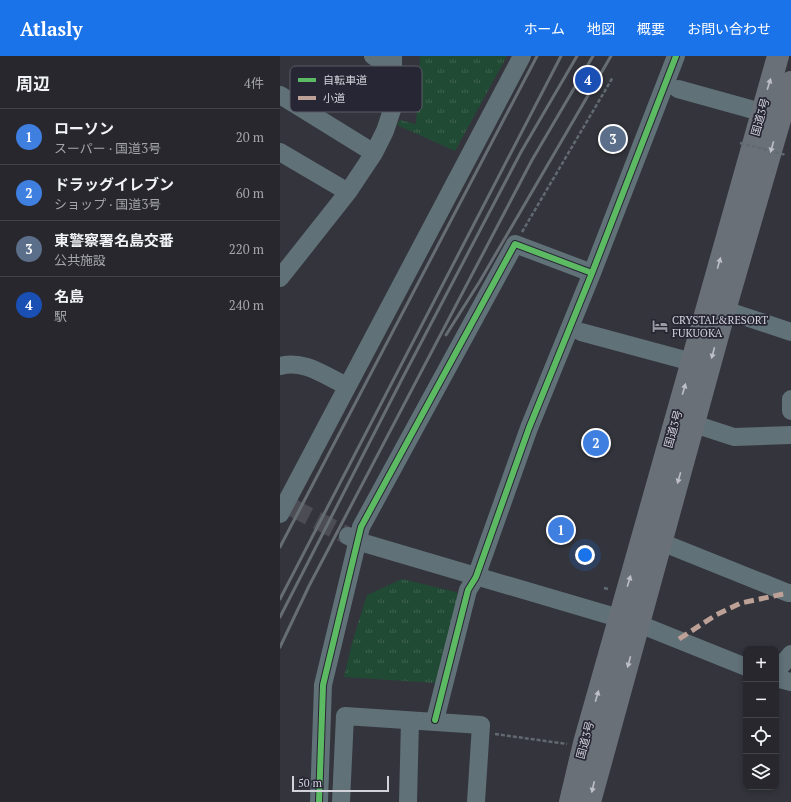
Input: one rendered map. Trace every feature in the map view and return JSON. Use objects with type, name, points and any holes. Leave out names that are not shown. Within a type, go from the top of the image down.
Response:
[{"type":"highway","name":"国道3号","points":[[570,802],[584,742],[661,542],[694,424],[777,116],[778,56]]},
{"type":"highway","name":"国道3号","points":[[590,802],[629,622],[625,594],[692,362],[777,116],[791,82]]},
{"type":"street","points":[[373,56],[392,62]]},
{"type":"street","points":[[286,509],[348,386],[522,56]]},
{"type":"street","points":[[435,720],[468,590],[476,577],[529,428],[592,274],[676,56]]},
{"type":"street","points":[[678,89],[777,116]]},
{"type":"street","points":[[280,95],[290,101]]},
{"type":"street","points":[[308,112],[374,153]]},
{"type":"street","points":[[280,278],[348,192],[374,153],[385,131],[391,112]]},
{"type":"street","points":[[282,156],[348,192]]},
{"type":"street","points":[[319,802],[323,685],[353,539],[361,527],[515,244],[592,274]]},
{"type":"street","points":[[725,310],[791,332]]},
{"type":"street","points":[[581,332],[692,362]]},
{"type":"street","points":[[280,366],[291,363],[302,364],[348,386]]},
{"type":"street","points":[[791,399],[791,411]]},
{"type":"street","points":[[694,424],[734,437],[791,435]]},
{"type":"street","points":[[353,539],[629,622],[743,666]]},
{"type":"street","points":[[661,542],[790,594]]},
{"type":"street","points":[[779,668],[791,654]]},
{"type":"street","points":[[779,679],[791,682]]},
{"type":"street","points":[[341,802],[345,716],[410,721],[435,720],[481,725],[476,802]]},
{"type":"street","points":[[408,802],[410,721]]},
{"type":"path","points":[[515,244],[613,77]]},
{"type":"path","points":[[740,143],[786,156]]},
{"type":"path","points":[[604,588],[608,590]]},
{"type":"path","points":[[480,732],[568,744]]},
{"type":"green space","points":[[420,56],[507,56],[455,151],[397,125],[400,120],[416,124],[417,112],[422,112],[422,66],[419,66]]},
{"type":"green space","points":[[402,579],[456,592],[460,596],[436,683],[344,677],[352,643],[367,595]]},
{"type":"tunnel","points":[[293,508],[348,536]]},
{"type":"railway","points":[[280,547],[537,56]]},
{"type":"railway","points":[[280,599],[561,56]]},
{"type":"railway","points":[[280,617],[521,152],[577,56]]},
{"type":"railway","points":[[280,647],[309,586],[532,160],[593,56]]},
{"type":"railway","points":[[446,335],[480,281],[611,56]]},
{"type":"marked path","points":[[679,639],[716,615],[741,603],[788,593]]},
{"type":"cycle path","points":[[435,720],[468,590],[476,577],[529,428],[592,273],[676,56]]},
{"type":"cycle path","points":[[319,802],[323,685],[361,527],[515,244],[592,273]]},
{"type":"place","name":"名島","points":[[588,80]]},
{"type":"place","name":"東警察署名島交番","points":[[613,139]]},
{"type":"place","name":"CRYSTAL&RESORT FUKUOKA","points":[[660,326]]},
{"type":"place","name":"ドラッグイレブン","points":[[596,443]]},
{"type":"place","name":"ローソン","points":[[561,530]]}]
